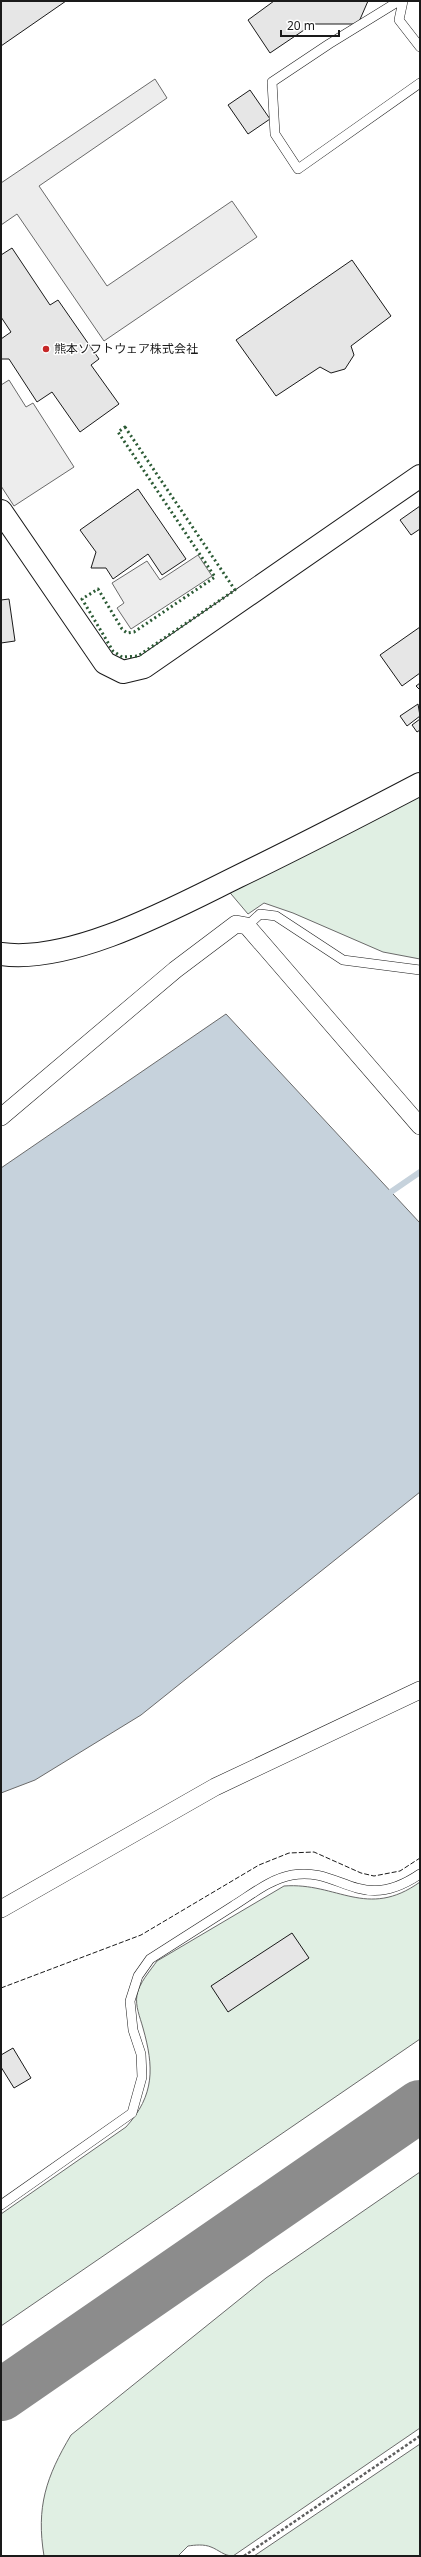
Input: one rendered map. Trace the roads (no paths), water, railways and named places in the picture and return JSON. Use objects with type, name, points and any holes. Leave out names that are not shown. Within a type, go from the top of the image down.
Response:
[{"type":"street","points":[[1,511],[105,662],[123,672],[144,667],[420,476]]},
{"type":"street","points":[[1,954],[12,956],[45,952],[89,942],[131,928],[324,835],[420,784]]},
{"type":"street","points":[[1,1117],[175,970],[236,924],[246,926],[420,1126]]},
{"type":"street","points":[[1,1909],[215,1787],[420,1690]]},
{"type":"street","points":[[215,1787],[420,1694]]},
{"type":"lane","points":[[399,1],[329,44],[272,82],[276,134],[298,169],[420,83]]},
{"type":"lane","points":[[403,1],[399,20],[420,47]]},
{"type":"lane","points":[[246,926],[260,914],[276,916],[343,960],[420,970]]},
{"type":"lane","points":[[1,2205],[132,2113],[142,2077],[141,2054],[133,2030],[130,2001],[138,1976],[150,1959],[270,1883],[292,1875],[314,1875],[362,1891],[383,1890],[408,1882],[420,1874]]},
{"type":"waterway","points":[[385,1196],[420,1172]]},
{"type":"place","name":"熊本ソフトウェア株式会社","points":[[46,349]]}]
